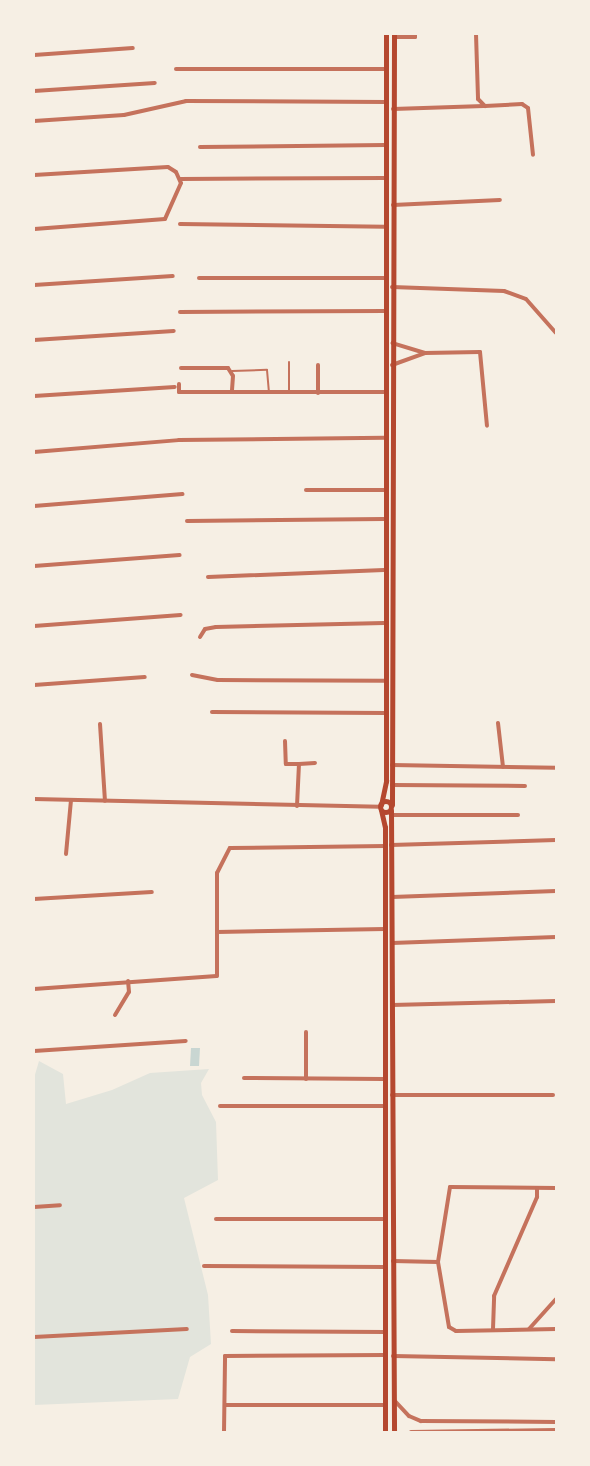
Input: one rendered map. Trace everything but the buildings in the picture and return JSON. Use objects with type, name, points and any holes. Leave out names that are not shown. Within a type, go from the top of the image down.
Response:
[{"type":"main road","points":[[385,1432],[385,846],[381,807],[386,781],[384,392],[386,34]]},
{"type":"main road","points":[[394,35],[391,810],[394,1432]]},
{"type":"main road","points":[[381,807],[386,801],[391,810]]},
{"type":"main road","points":[[381,807],[385,813],[391,810]]},
{"type":"street","points":[[394,35],[415,37],[415,34]]},
{"type":"street","points":[[476,34],[478,99],[485,106]]},
{"type":"street","points":[[34,55],[133,48]]},
{"type":"street","points":[[176,69],[385,69]]},
{"type":"street","points":[[34,91],[155,83]]},
{"type":"street","points":[[34,121],[124,115],[186,101],[386,102]]},
{"type":"street","points":[[393,109],[522,104],[528,108],[533,155]]},
{"type":"street","points":[[200,148],[386,145]]},
{"type":"street","points":[[34,175],[168,167],[180,179],[385,178]]},
{"type":"street","points":[[34,229],[165,219],[177,195],[180,179]]},
{"type":"street","points":[[393,205],[500,200]]},
{"type":"street","points":[[180,224],[385,227]]},
{"type":"street","points":[[34,285],[173,276]]},
{"type":"street","points":[[198,278],[385,278]]},
{"type":"street","points":[[392,287],[504,292],[526,299],[556,333]]},
{"type":"street","points":[[180,312],[385,311]]},
{"type":"street","points":[[34,340],[174,331]]},
{"type":"street","points":[[392,343],[425,353],[480,352],[487,426]]},
{"type":"street","points":[[392,365],[425,353]]},
{"type":"street","points":[[318,365],[318,393]]},
{"type":"street","points":[[181,368],[228,368],[232,371],[232,392]]},
{"type":"street","points":[[34,396],[177,386],[179,392],[384,392]]},
{"type":"street","points":[[34,452],[179,440],[384,438]]},
{"type":"street","points":[[306,490],[384,490]]},
{"type":"street","points":[[34,506],[183,494]]},
{"type":"street","points":[[188,520],[384,519]]},
{"type":"street","points":[[34,566],[180,555]]},
{"type":"street","points":[[208,576],[384,570]]},
{"type":"street","points":[[34,626],[181,616]]},
{"type":"street","points":[[200,637],[205,630],[216,627],[384,623]]},
{"type":"street","points":[[192,675],[218,680],[385,681]]},
{"type":"street","points":[[34,685],[145,677]]},
{"type":"street","points":[[212,712],[386,713]]},
{"type":"street","points":[[498,723],[503,767]]},
{"type":"street","points":[[100,724],[105,801]]},
{"type":"street","points":[[285,741],[286,764],[315,763]]},
{"type":"street","points":[[297,806],[299,764]]},
{"type":"street","points":[[392,765],[556,768]]},
{"type":"street","points":[[392,785],[525,786]]},
{"type":"street","points":[[34,800],[381,807]]},
{"type":"street","points":[[66,854],[71,800]]},
{"type":"street","points":[[391,810],[518,815]]},
{"type":"street","points":[[391,845],[556,840]]},
{"type":"street","points":[[34,989],[217,976],[218,873],[230,848],[385,846]]},
{"type":"street","points":[[392,897],[556,890]]},
{"type":"street","points":[[34,898],[152,892]]},
{"type":"street","points":[[217,932],[385,929]]},
{"type":"street","points":[[392,943],[556,937]]},
{"type":"street","points":[[115,1015],[129,992],[128,981]]},
{"type":"street","points":[[392,1005],[556,1000]]},
{"type":"street","points":[[306,1032],[306,1079]]},
{"type":"street","points":[[34,1051],[186,1041]]},
{"type":"street","points":[[244,1078],[384,1079]]},
{"type":"street","points":[[392,1095],[553,1095]]},
{"type":"street","points":[[220,1106],[385,1106]]},
{"type":"street","points":[[556,1188],[450,1186],[438,1262],[449,1327],[456,1331],[556,1329]]},
{"type":"street","points":[[493,1329],[494,1296],[537,1197],[537,1188]]},
{"type":"street","points":[[34,1207],[60,1206]]},
{"type":"street","points":[[216,1218],[385,1219]]},
{"type":"street","points":[[393,1261],[438,1262]]},
{"type":"street","points":[[204,1266],[385,1267]]},
{"type":"street","points":[[529,1329],[556,1299]]},
{"type":"street","points":[[34,1337],[187,1329]]},
{"type":"street","points":[[232,1331],[385,1332]]},
{"type":"street","points":[[224,1432],[225,1356],[384,1355]]},
{"type":"street","points":[[393,1356],[556,1359]]},
{"type":"street","points":[[394,1399],[409,1416],[422,1421],[556,1422]]},
{"type":"street","points":[[225,1405],[385,1405]]},
{"type":"street","points":[[411,1432],[556,1430]]},
{"type":"lane","points":[[289,362],[289,393]]},
{"type":"lane","points":[[232,371],[267,370],[269,393]]},
{"type":"shaded area","points":[[191,1048],[200,1048],[199,1066],[190,1066]]},
{"type":"shaded area","points":[[39,1061],[63,1074],[66,1104],[112,1090],[150,1073],[209,1069],[201,1083],[202,1095],[216,1122],[218,1180],[184,1198],[208,1295],[211,1344],[190,1357],[178,1399],[34,1405],[34,1078]]}]
